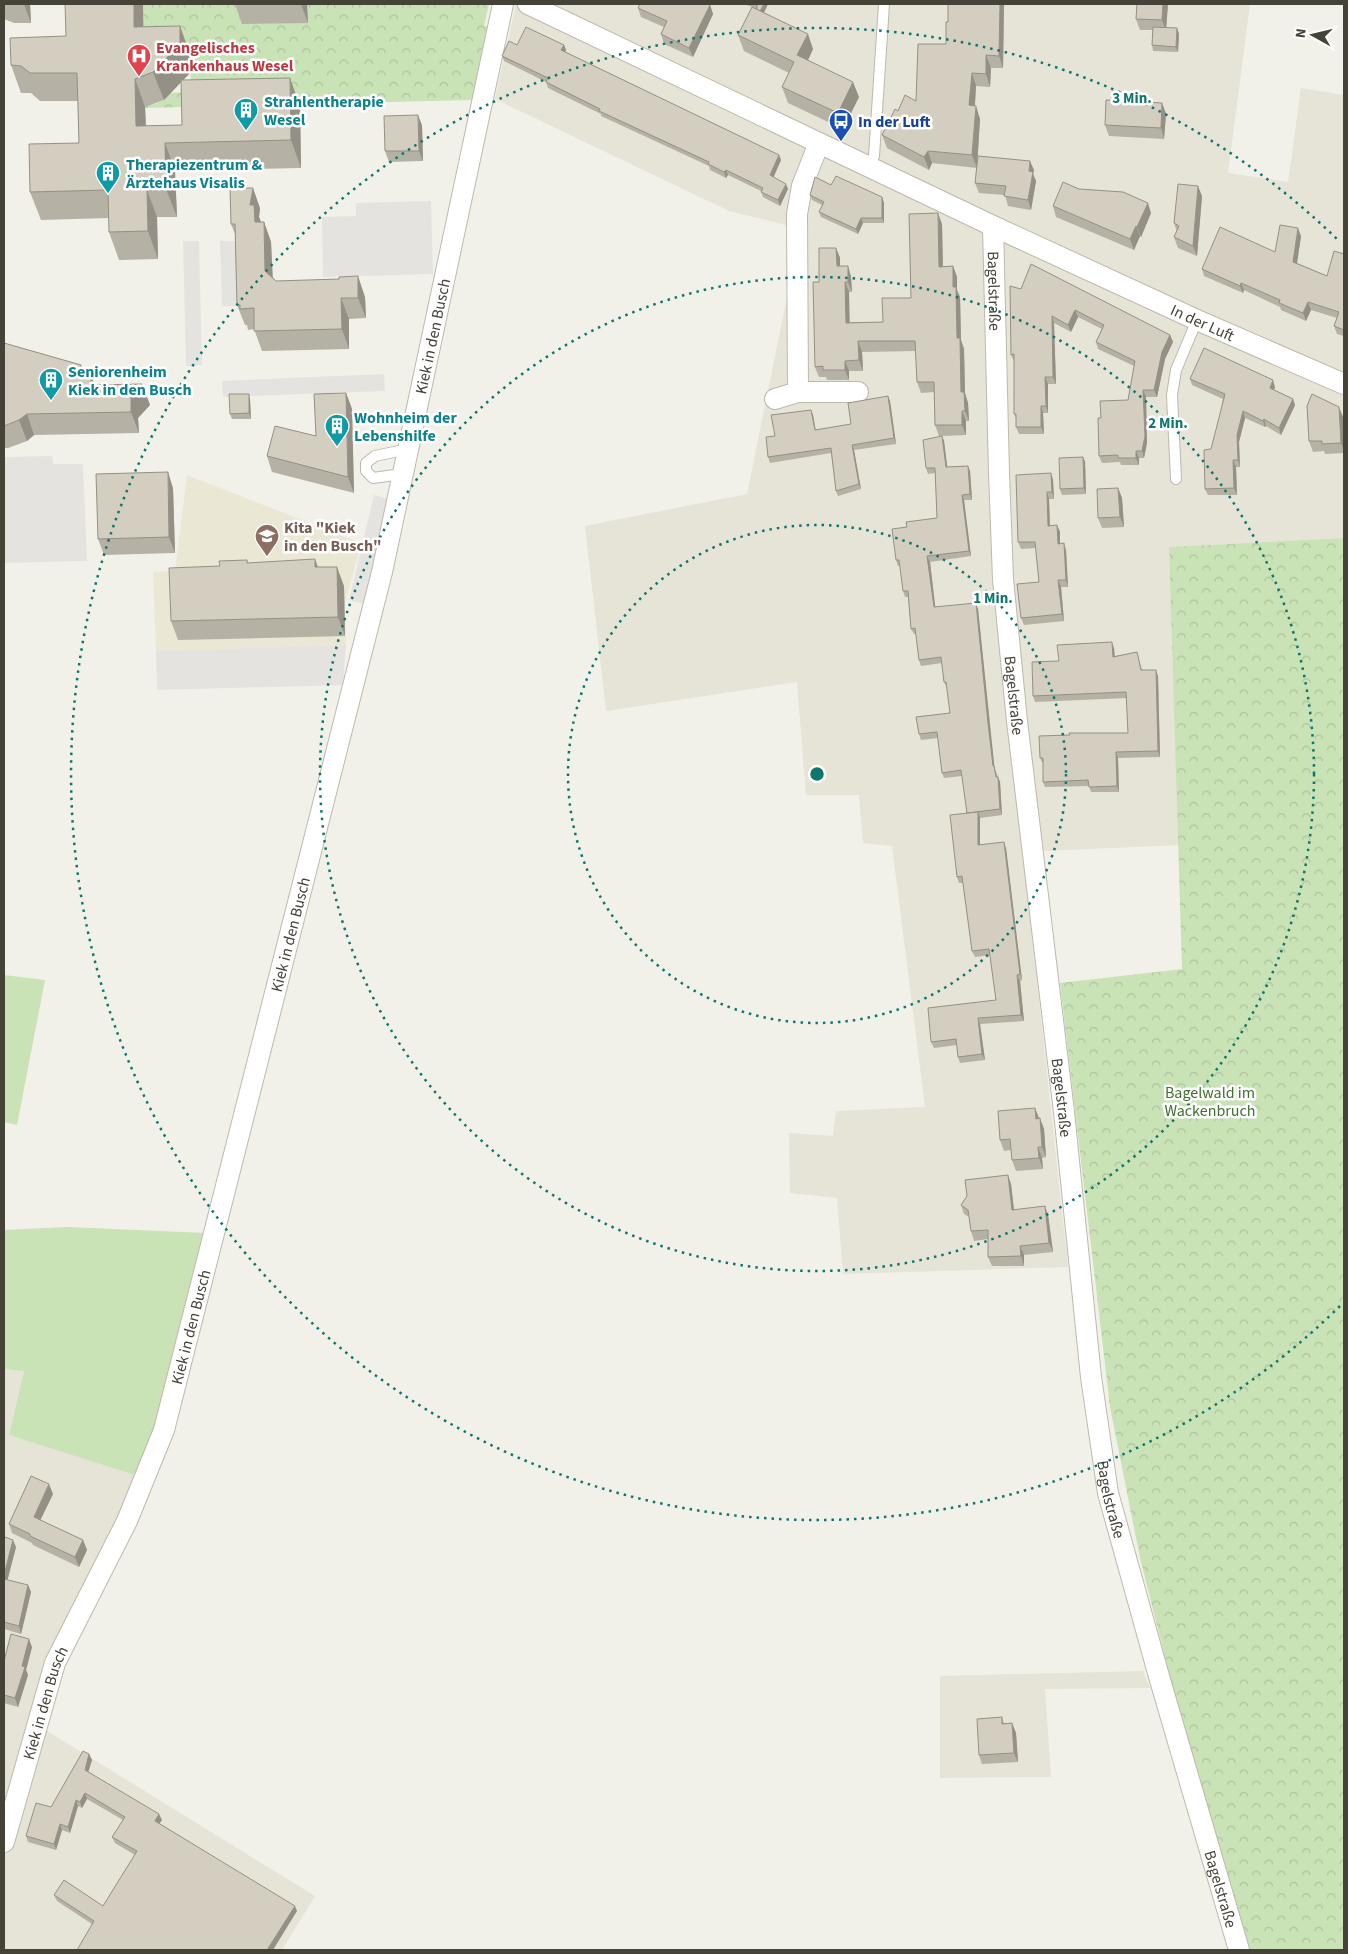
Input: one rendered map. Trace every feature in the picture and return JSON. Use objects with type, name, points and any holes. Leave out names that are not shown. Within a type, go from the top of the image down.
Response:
[{"type":"street","name":"Kiek in den Busch","points":[[4,1842],[55,1663],[127,1521],[164,1430],[382,572],[502,4]]},
{"type":"street","name":"In der Luft","points":[[528,4],[993,226],[1197,320],[1344,384]]},
{"type":"street","points":[[798,392],[796,214],[802,186],[819,143]]},
{"type":"street","name":"Bagelstraße","points":[[993,226],[1003,579],[1016,722],[1064,1112],[1091,1377],[1108,1493],[1160,1680],[1239,1950]]},
{"type":"street","points":[[775,399],[798,392],[858,392]]},
{"type":"lane","points":[[870,168],[874,156],[884,4]]},
{"type":"lane","points":[[1176,479],[1172,395],[1176,370],[1197,320]]},
{"type":"lane","points":[[402,474],[373,478],[366,471],[366,463],[375,456],[408,450]]},
{"type":"shaded area","points":[[516,4],[1250,4],[1228,173],[1288,182],[1301,88],[1344,95],[1344,538],[1169,547],[1179,845],[1023,852],[1068,1267],[843,1274],[837,1198],[790,1193],[789,1133],[833,1136],[836,1111],[925,1107],[892,846],[863,843],[859,795],[806,795],[797,682],[606,711],[585,526],[747,494],[787,297],[786,225],[729,211],[495,99]]},
{"type":"shaded area","points":[[431,201],[433,274],[323,277],[322,217],[356,216],[356,203]]},
{"type":"shaded area","points":[[183,241],[199,241],[202,365],[186,366]]},
{"type":"shaded area","points":[[220,241],[237,241],[238,306],[222,306]]},
{"type":"shaded area","points":[[384,374],[385,391],[223,397],[222,381]]},
{"type":"shaded area","points":[[52,456],[53,464],[83,464],[87,561],[4,563],[4,457]]},
{"type":"shaded area","name":"Kita \"Kiek in den Busch\"","points":[[187,475],[361,543],[344,608],[346,645],[156,651],[153,572],[175,571]]},
{"type":"shaded area","points":[[374,495],[389,499],[364,604],[349,600]]},
{"type":"shaded area","points":[[346,645],[343,685],[157,690],[156,651]]},
{"type":"shaded area","points":[[4,1369],[24,1371],[9,1435],[154,1481],[60,1666],[44,1729],[315,1896],[282,1950],[4,1950]]},
{"type":"shaded area","points":[[1143,1671],[1150,1688],[1045,1689],[1051,1777],[940,1778],[940,1676]]},
{"type":"green space","points":[[143,4],[242,4],[307,23],[307,4],[489,4],[484,26],[489,27],[473,100],[145,108],[145,105],[155,104],[164,100],[165,93],[191,92],[190,54],[144,55]]},
{"type":"green space","name":"Bagelwald im Wackenbruch","points":[[1344,538],[1344,1950],[1250,1950],[1172,1685],[1140,1558],[1110,1407],[1060,983],[1182,969],[1169,547]]},
{"type":"green space","points":[[4,975],[45,980],[17,1125],[4,1122]]},
{"type":"green space","points":[[67,1227],[206,1233],[172,1382],[141,1477],[9,1435],[24,1371],[4,1369],[4,1230]]},
{"type":"building","points":[[65,4],[134,4],[134,27],[180,26],[180,44],[153,72],[135,79],[136,126],[182,125],[181,80],[290,78],[291,140],[165,143],[166,189],[147,190],[148,231],[109,232],[108,190],[30,192],[29,144],[79,143],[77,73],[30,73],[21,66],[11,65],[10,38],[66,36]]},
{"type":"building","points":[[640,4],[710,5],[689,48],[661,34],[667,21],[638,8]]},
{"type":"building","points":[[753,4],[764,4],[760,11],[757,10],[757,5]]},
{"type":"building","points":[[948,4],[1000,4],[999,56],[986,55],[986,74],[972,73],[969,105],[976,106],[972,155],[928,151],[924,157],[882,135],[895,109],[898,111],[905,95],[916,101],[918,44],[946,44]]},
{"type":"building","points":[[1137,4],[1163,4],[1162,20],[1136,19]]},
{"type":"building","points":[[752,7],[808,34],[797,55],[853,82],[838,113],[782,87],[794,62],[738,35]]},
{"type":"building","points":[[526,27],[564,45],[561,50],[779,155],[770,175],[786,184],[778,200],[761,192],[763,188],[726,170],[724,172],[708,164],[709,162],[599,111],[600,109],[546,82],[548,78],[502,56],[509,41],[517,45]]},
{"type":"building","points":[[1153,27],[1177,28],[1176,47],[1152,45]]},
{"type":"building","points":[[1106,100],[1162,103],[1161,128],[1105,125]]},
{"type":"building","points":[[418,115],[419,151],[385,151],[384,116]]},
{"type":"building","points":[[978,156],[1030,161],[1029,171],[1033,172],[1028,200],[1004,196],[1006,186],[975,183]]},
{"type":"building","points":[[836,176],[882,197],[882,218],[861,218],[856,229],[819,212],[824,202],[810,195],[815,177],[831,185]]},
{"type":"building","points":[[1063,182],[1079,189],[1123,192],[1148,203],[1130,239],[1053,206]]},
{"type":"building","points":[[1178,184],[1198,186],[1193,246],[1174,237],[1179,226],[1174,223]]},
{"type":"building","points":[[230,188],[253,188],[250,205],[254,205],[255,222],[264,222],[265,271],[276,281],[339,279],[339,277],[358,276],[358,298],[341,298],[342,329],[254,331],[254,308],[240,309],[240,305],[237,305],[235,224],[231,224]]},
{"type":"building","points":[[938,213],[939,267],[953,266],[953,287],[956,287],[957,338],[960,338],[961,392],[964,392],[965,411],[962,411],[962,425],[935,425],[934,382],[917,382],[915,341],[858,341],[859,360],[845,361],[845,370],[823,370],[823,366],[815,367],[813,282],[819,282],[819,248],[836,248],[837,266],[848,266],[848,282],[845,282],[846,323],[883,322],[882,298],[911,298],[909,214]]},
{"type":"building","points":[[1280,225],[1298,228],[1293,262],[1327,276],[1334,251],[1344,254],[1344,330],[1334,326],[1339,312],[1308,302],[1303,313],[1279,303],[1280,300],[1241,283],[1240,286],[1202,269],[1220,227],[1275,252]]},
{"type":"building","points":[[1031,264],[1170,335],[1162,352],[1154,390],[1143,390],[1145,436],[1142,451],[1136,451],[1136,458],[1118,458],[1118,455],[1099,456],[1098,418],[1101,418],[1100,401],[1128,400],[1135,361],[1096,342],[1104,325],[1075,310],[1068,325],[1052,316],[1053,377],[1045,377],[1046,406],[1041,406],[1041,427],[1016,427],[1016,414],[1014,414],[1014,354],[1011,355],[1010,286],[1021,289]]},
{"type":"building","points":[[4,343],[81,365],[79,372],[91,376],[91,385],[142,384],[131,397],[131,412],[27,414],[19,420],[4,426]]},
{"type":"building","points":[[1204,348],[1273,380],[1270,388],[1293,399],[1279,428],[1264,419],[1263,421],[1243,411],[1237,435],[1238,460],[1233,460],[1234,488],[1205,489],[1204,450],[1211,449],[1225,394],[1190,379]]},
{"type":"building","name":"Wohnheim der Lebenshilfe","points":[[346,393],[348,477],[267,456],[275,426],[316,436],[314,394]]},
{"type":"building","points":[[229,394],[249,394],[249,413],[230,414]]},
{"type":"building","points":[[1312,394],[1339,407],[1341,443],[1322,444],[1322,441],[1309,441],[1307,406]]},
{"type":"building","points":[[888,396],[894,438],[852,445],[859,484],[836,491],[831,448],[768,457],[766,437],[775,436],[771,415],[811,410],[815,430],[851,424],[848,403]]},
{"type":"building","points":[[942,436],[946,467],[968,466],[970,494],[962,495],[969,551],[927,556],[934,607],[976,603],[993,766],[996,777],[998,777],[1000,809],[967,813],[961,770],[942,773],[937,732],[919,734],[916,717],[950,713],[946,682],[944,682],[941,657],[919,660],[915,628],[911,629],[908,591],[903,591],[892,529],[907,527],[906,522],[937,518],[935,468],[926,468],[923,440]]},
{"type":"building","points":[[1083,457],[1084,488],[1060,489],[1059,458]]},
{"type":"building","points":[[168,472],[169,537],[98,539],[96,474]]},
{"type":"building","points":[[1051,473],[1052,492],[1047,492],[1048,526],[1057,525],[1058,544],[1064,543],[1066,580],[1058,580],[1062,614],[1021,618],[1017,584],[1039,582],[1035,542],[1018,542],[1016,475]]},
{"type":"building","points":[[1118,488],[1120,517],[1098,518],[1097,489]]},
{"type":"building","points":[[315,559],[315,567],[337,567],[338,617],[171,621],[169,568],[220,566],[219,561],[247,560],[247,563]]},
{"type":"building","points":[[1112,642],[1113,657],[1137,652],[1141,670],[1156,670],[1158,751],[1116,752],[1117,786],[1089,787],[1088,780],[1043,782],[1043,758],[1040,758],[1039,736],[1070,735],[1069,733],[1128,733],[1126,692],[1033,696],[1032,662],[1059,661],[1057,645]]},
{"type":"building","points":[[978,812],[978,845],[1004,842],[1020,974],[1017,975],[1021,1015],[978,1018],[982,1054],[958,1057],[956,1039],[931,1042],[928,1008],[996,1000],[989,949],[972,951],[962,876],[957,877],[950,815]]},
{"type":"building","points":[[1035,1108],[1036,1119],[1040,1118],[1042,1147],[1038,1147],[1039,1158],[1012,1160],[1010,1139],[1000,1140],[998,1111]]},
{"type":"building","points":[[1008,1175],[1012,1210],[1045,1206],[1049,1243],[1020,1246],[1021,1256],[988,1257],[988,1230],[971,1231],[968,1210],[961,1205],[967,1196],[965,1180]]},
{"type":"building","points":[[31,1476],[49,1484],[34,1517],[83,1540],[75,1557],[9,1524]]},
{"type":"building","points":[[5,1537],[13,1540],[4,1575],[4,1539]]},
{"type":"building","points":[[4,1579],[28,1585],[19,1626],[4,1622]]},
{"type":"building","points":[[11,1634],[29,1639],[22,1666],[25,1667],[15,1698],[4,1695],[4,1661]]},
{"type":"building","points":[[1002,1717],[1002,1724],[1012,1723],[1014,1753],[979,1755],[977,1719]]},
{"type":"building","points":[[83,1751],[89,1754],[85,1770],[159,1814],[155,1821],[295,1906],[267,1950],[77,1950],[94,1921],[54,1895],[64,1880],[103,1906],[137,1851],[112,1837],[125,1817],[85,1793],[80,1802],[76,1800],[68,1827],[60,1824],[54,1844],[26,1836],[36,1803],[51,1807]]},
{"type":"place","name":"Evangelisches Krankenhaus Wesel","points":[[139,77]]},
{"type":"place","name":"Strahlentherapie Wesel","points":[[246,131]]},
{"type":"place","name":"In der Luft","points":[[841,142]]},
{"type":"place","name":"Therapiezentrum & Ärztehaus Visalis","points":[[108,194]]},
{"type":"place","name":"Seniorenheim Kiek in den Busch","points":[[51,401]]},
{"type":"place","name":"Wohnheim der Lebenshilfe","points":[[337,447]]},
{"type":"place","name":"Kita \"Kiek in den Busch\"","points":[[267,557]]}]
